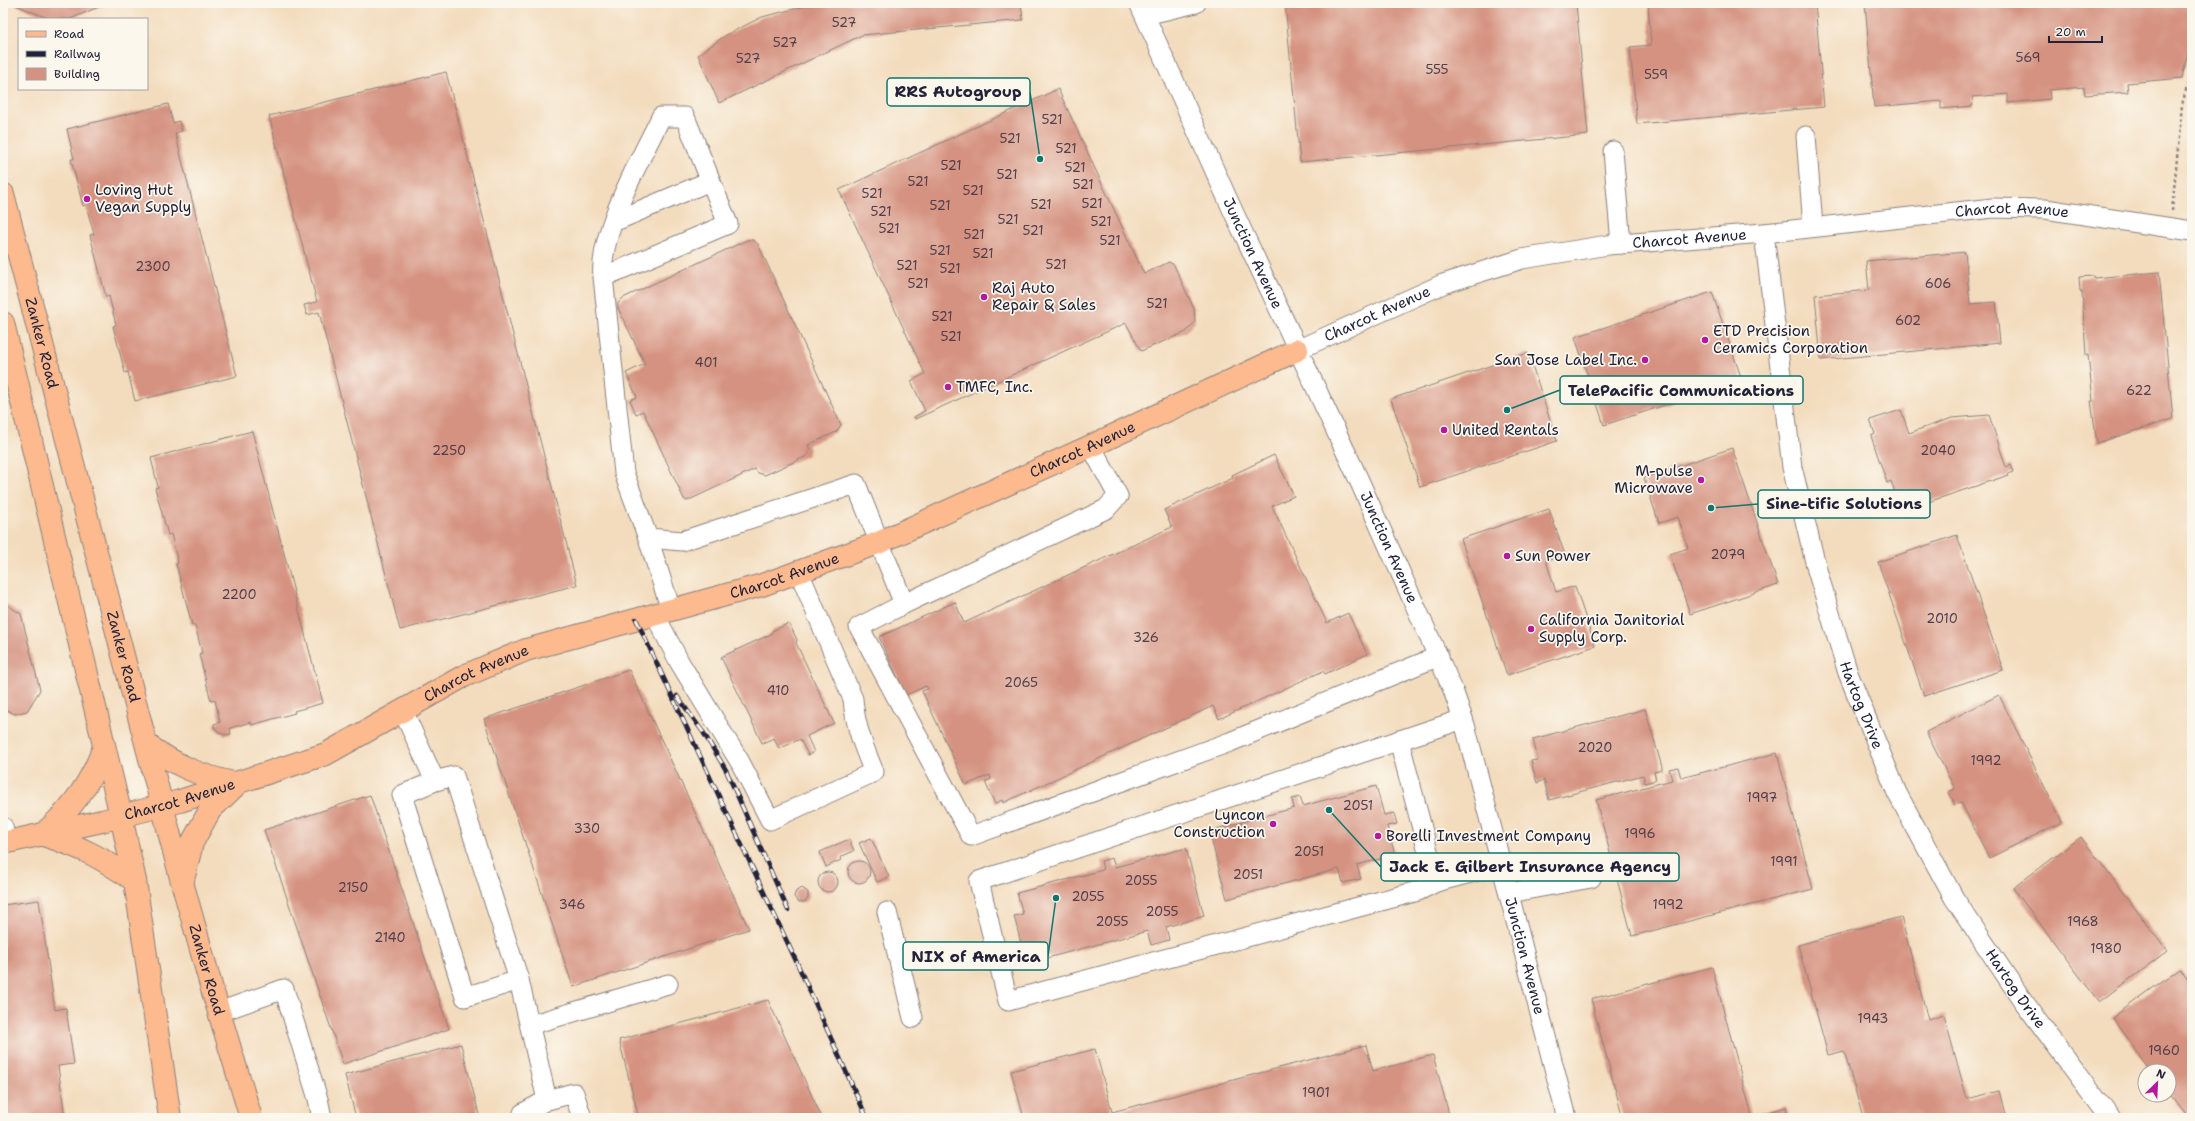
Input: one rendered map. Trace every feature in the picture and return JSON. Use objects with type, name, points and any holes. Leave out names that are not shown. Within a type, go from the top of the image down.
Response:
[{"type":"main road","name":"Zanker Road","points":[[3,194],[182,882],[251,1118]]},
{"type":"main road","name":"Zanker Road","points":[[3,323],[121,816],[135,881],[170,1118]]},
{"type":"main road","name":"Charcot Avenue","points":[[4,837],[42,835],[162,806],[237,784],[326,754],[464,676],[526,650],[591,630],[762,585],[878,543],[1297,350]]},
{"type":"main road","points":[[147,745],[176,764],[192,772],[205,777],[237,784]]},
{"type":"main road","points":[[42,835],[60,819],[83,792],[97,767],[104,747]]},
{"type":"main road","points":[[182,882],[192,843],[210,810],[237,784]]},
{"type":"main road","points":[[42,835],[75,845],[105,860],[135,881]]},
{"type":"street","points":[[1142,9],[1196,3]]},
{"type":"street","name":"Junction Avenue","points":[[1142,9],[1297,350],[1336,430],[1439,656],[1463,719],[1567,1118]]},
{"type":"street","points":[[603,276],[728,224],[685,118],[661,117],[617,208],[601,264],[624,473],[648,538],[663,612],[680,663],[740,762],[770,820],[874,772],[860,740],[854,717],[852,699],[799,572]]},
{"type":"street","points":[[1806,136],[1813,227]]},
{"type":"street","points":[[1613,151],[1621,244]]},
{"type":"street","points":[[613,222],[710,180]]},
{"type":"street","name":"Charcot Avenue","points":[[1297,350],[1443,284],[1522,259],[1621,244],[1764,233],[1993,208],[2045,209],[2183,230]]},
{"type":"street","name":"Hartog Drive","points":[[1764,233],[1792,467],[1817,570],[1848,673],[1897,793],[1954,898],[2021,998],[2110,1118]]},
{"type":"street","points":[[1091,446],[1118,496],[1106,508],[859,627],[971,836],[1230,742],[1439,656]]},
{"type":"street","points":[[648,538],[682,541],[856,484],[878,543],[904,604]]},
{"type":"street","points":[[402,711],[435,781]]},
{"type":"street","points":[[1463,719],[979,881],[1008,1001],[1418,891],[1436,882],[1501,865]]},
{"type":"street","points":[[1399,740],[1436,882]]},
{"type":"street","points":[[519,980],[465,997],[402,795],[435,781],[454,776],[519,980],[548,1100]]},
{"type":"street","points":[[1509,893],[1590,878]]},
{"type":"street","points":[[887,912],[914,1018]]},
{"type":"street","points":[[530,1025],[668,984]]},
{"type":"street","points":[[219,1012],[284,989],[318,1099],[322,1118]]},
{"type":"street","points":[[524,1118],[523,1113],[548,1100],[574,1093],[582,1118]]},
{"type":"path","points":[[2183,230],[2182,105],[2192,68]]},
{"type":"building","points":[[11,3],[108,3],[72,18],[48,18]]},
{"type":"building","points":[[818,3],[1021,3],[1023,20],[862,35],[719,103],[698,55],[726,35],[762,17]]},
{"type":"building","points":[[1285,3],[1576,3],[1588,135],[1300,162]]},
{"type":"building","points":[[1648,3],[1815,3],[1824,107],[1637,124],[1630,47],[1651,45]]},
{"type":"building","points":[[1865,3],[2192,3],[2192,35],[2182,78],[2127,83],[2128,92],[2085,95],[2084,87],[2049,90],[2050,99],[2008,103],[2008,94],[1972,97],[1973,106],[1941,109],[1941,101],[1874,107]]},
{"type":"building","points":[[446,72],[577,585],[400,630],[319,312],[307,315],[304,305],[317,302],[269,116]]},
{"type":"building","points":[[1058,89],[1144,274],[1169,262],[1174,265],[1194,309],[1195,322],[1186,332],[1141,351],[1126,323],[915,419],[914,417],[925,411],[911,381],[925,374],[839,190]]},
{"type":"building","points":[[168,104],[173,123],[179,121],[182,131],[175,133],[237,376],[135,401],[128,372],[125,373],[113,326],[116,325],[109,296],[106,297],[90,235],[94,234],[86,205],[83,206],[71,159],[74,159],[67,129]]},
{"type":"building","points":[[747,240],[753,240],[758,244],[841,425],[836,432],[808,445],[810,450],[807,456],[765,475],[758,473],[755,469],[687,501],[684,499],[643,411],[636,414],[630,400],[637,397],[626,373],[645,364],[618,308],[618,303],[623,298]]},
{"type":"building","points":[[1965,252],[1970,304],[1996,302],[2000,343],[1821,360],[1815,295],[1869,290],[1866,261]]},
{"type":"building","points":[[2159,272],[2173,419],[2097,443],[2091,401],[2093,401],[2088,355],[2086,355],[2082,291],[2080,291],[2079,277],[2093,276],[2094,278]]},
{"type":"building","points":[[1712,292],[1742,380],[1604,425],[1575,337]]},
{"type":"building","points":[[1528,353],[1557,441],[1420,487],[1391,399]]},
{"type":"building","points":[[1901,410],[1909,433],[1952,418],[1989,415],[2006,467],[2011,465],[2013,472],[2008,474],[2009,475],[1901,511],[1891,481],[1887,483],[1871,436],[1875,434],[1870,420]]},
{"type":"building","points":[[252,431],[323,703],[294,711],[295,713],[251,725],[251,722],[230,728],[231,734],[225,735],[214,727],[214,724],[220,722],[215,700],[211,701],[199,654],[202,653],[195,625],[192,625],[176,564],[178,563],[171,534],[168,535],[155,488],[158,487],[151,458]]},
{"type":"building","points":[[1732,448],[1778,585],[1690,614],[1670,554],[1688,548],[1678,517],[1659,523],[1644,478]]},
{"type":"building","points":[[1274,455],[1294,496],[1272,506],[1327,623],[1348,613],[1367,654],[1325,674],[1323,671],[1219,719],[1213,706],[1003,803],[1002,800],[995,804],[985,782],[991,779],[990,775],[966,785],[922,691],[928,689],[926,686],[906,695],[879,637],[955,602],[964,623],[1172,527],[1164,510],[1233,478],[1232,475]]},
{"type":"building","points":[[1549,509],[1565,555],[1546,561],[1556,592],[1575,586],[1595,646],[1507,675],[1461,539]]},
{"type":"building","points":[[1957,535],[2003,670],[1924,696],[1878,562]]},
{"type":"building","points":[[3,602],[21,614],[40,690],[27,711],[14,714],[7,710],[3,711]]},
{"type":"building","points":[[787,624],[790,625],[797,640],[796,643],[834,723],[807,736],[814,752],[808,755],[800,739],[779,749],[774,738],[762,743],[721,657],[771,634],[772,631]]},
{"type":"building","points":[[629,670],[749,929],[573,987],[484,719]]},
{"type":"building","points":[[1999,695],[2062,822],[1989,858],[1961,802],[1955,805],[1949,792],[1955,789],[1926,732]]},
{"type":"building","points":[[1645,709],[1662,767],[1662,770],[1654,772],[1656,780],[1645,783],[1643,775],[1549,800],[1544,780],[1537,783],[1531,761],[1538,760],[1533,739]]},
{"type":"building","points":[[1777,753],[1813,889],[1632,936],[1596,800],[1672,780],[1669,769],[1678,767],[1681,778]]},
{"type":"building","points":[[1376,786],[1384,815],[1394,813],[1397,824],[1387,826],[1395,855],[1357,865],[1361,879],[1343,883],[1339,869],[1227,899],[1209,831],[1294,808],[1292,799],[1300,797],[1303,806]]},
{"type":"building","points":[[370,795],[449,1029],[343,1064],[264,830]]},
{"type":"building","points":[[2081,837],[2167,951],[2099,1002],[2013,888]]},
{"type":"building","points":[[871,838],[889,877],[877,882],[859,843]]},
{"type":"building","points":[[849,839],[854,851],[840,857],[841,860],[826,867],[820,852]]},
{"type":"building","points":[[1186,848],[1204,916],[1166,927],[1169,940],[1151,945],[1147,931],[1036,961],[1032,949],[1023,951],[1014,916],[1023,914],[1017,893],[1103,870],[1101,861],[1112,858],[1115,867]]},
{"type":"building","points":[[859,861],[863,862],[869,868],[869,876],[863,882],[859,883],[855,882],[849,876],[848,872],[849,868],[855,862]]},
{"type":"building","points":[[828,872],[835,875],[838,882],[835,889],[828,892],[821,889],[818,882],[821,875]]},
{"type":"building","points":[[802,888],[808,892],[808,898],[805,902],[798,902],[794,897],[796,891]]},
{"type":"building","points":[[39,900],[55,1010],[66,1008],[74,1064],[58,1066],[65,1118],[3,1118],[3,905]]},
{"type":"building","points":[[1901,917],[1928,1020],[1944,1015],[1967,1099],[1999,1091],[2006,1118],[1863,1118],[1844,1051],[1828,1055],[1798,945]]},
{"type":"building","points":[[1712,967],[1752,1116],[1786,1107],[1789,1118],[1623,1118],[1591,999]]},
{"type":"building","points":[[2180,968],[2192,984],[2192,1118],[2188,1118],[2177,1103],[2177,1063],[2145,1063],[2112,1018]]},
{"type":"building","points":[[768,1000],[822,1118],[639,1118],[619,1040]]},
{"type":"building","points":[[461,1044],[480,1118],[356,1118],[345,1075]]},
{"type":"building","points":[[1366,1045],[1373,1071],[1433,1055],[1450,1118],[1024,1118],[1011,1071],[1095,1049],[1112,1112]]},
{"type":"railway","points":[[636,619],[797,963],[867,1118]]},
{"type":"railway","points":[[677,696],[703,732],[726,770],[788,910]]},
{"type":"place","name":"RRS Autogroup","points":[[1040,159]]},
{"type":"place","name":"Loving Hut Vegan Supply","points":[[87,199]]},
{"type":"place","name":"Raj Auto Repair & Sales","points":[[984,297]]},
{"type":"place","name":"ETD Precision Ceramics Corporation","points":[[1705,340]]},
{"type":"place","name":"San Jose Label Inc.","points":[[1645,360]]},
{"type":"place","name":"TMFC, Inc.","points":[[948,387]]},
{"type":"place","name":"TelePacific Communications","points":[[1507,410]]},
{"type":"place","name":"United Rentals","points":[[1444,430]]},
{"type":"place","name":"M-pulse Microwave","points":[[1701,480]]},
{"type":"place","name":"Sine-tific Solutions","points":[[1711,508]]},
{"type":"place","name":"Sun Power","points":[[1507,556]]},
{"type":"place","name":"California Janitorial Supply Corp.","points":[[1531,629]]},
{"type":"place","name":"Jack E. Gilbert Insurance Agency","points":[[1329,810]]},
{"type":"place","name":"Lyncon Construction","points":[[1273,824]]},
{"type":"place","name":"Borelli Investment Company","points":[[1378,836]]},
{"type":"place","name":"NIX of America","points":[[1056,898]]}]
